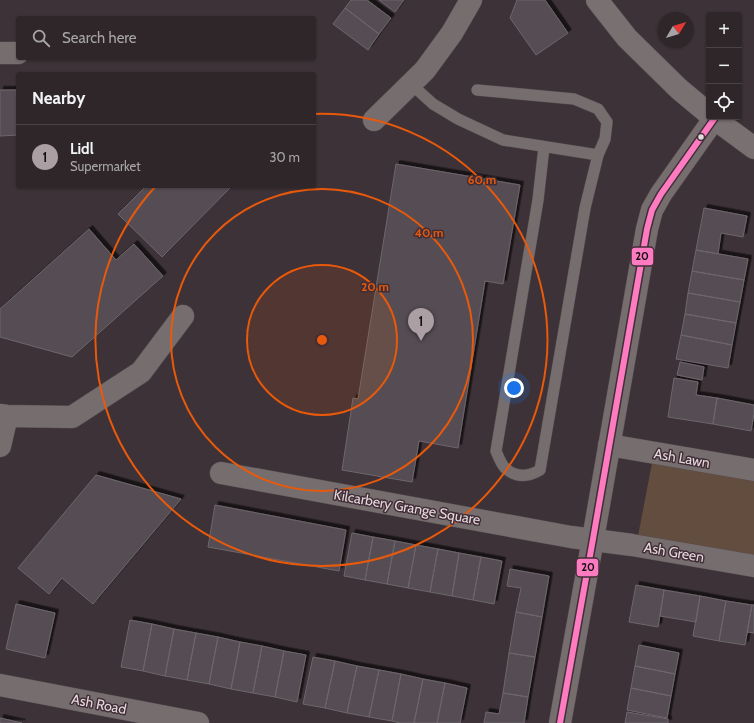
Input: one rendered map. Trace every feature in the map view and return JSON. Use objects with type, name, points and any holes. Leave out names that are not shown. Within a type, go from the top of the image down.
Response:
[{"type":"street","points":[[374,120],[426,70],[452,32],[471,0]]},
{"type":"street","points":[[597,0],[627,38],[679,89],[706,112]]},
{"type":"street","points":[[0,53],[16,53]]},
{"type":"street","points":[[560,723],[594,539],[647,229],[652,210],[661,194],[710,120]]},
{"type":"street","points":[[716,120],[754,148]]},
{"type":"street","points":[[0,446],[3,416],[72,417],[141,372],[183,316]]},
{"type":"street","name":"Ash Lawn","points":[[609,446],[754,470]]},
{"type":"street","name":"Kilcarbery Grange Square","points":[[221,473],[571,537],[594,539]]},
{"type":"street","name":"Ash Green","points":[[594,539],[754,566]]},
{"type":"street","name":"Ash Road","points":[[0,685],[198,723]]},
{"type":"lane","points":[[411,84],[433,104],[458,120],[503,140],[598,156]]},
{"type":"lane","points":[[476,90],[574,100],[598,109],[607,122],[605,139],[598,156],[585,208],[540,470],[532,475],[518,476],[504,468],[496,451],[538,200],[544,147]]},
{"type":"shaded area","points":[[652,463],[754,481],[754,556],[638,536]]},
{"type":"building","points":[[351,0],[367,0],[391,18],[379,34],[345,8]]},
{"type":"building","points":[[379,0],[404,0],[395,12]]},
{"type":"building","points":[[517,0],[545,0],[568,33],[536,55],[510,18]]},
{"type":"building","points":[[345,8],[379,34],[368,50],[333,24]]},
{"type":"building","points":[[0,90],[16,90],[16,135],[0,136]]},
{"type":"building","points":[[396,164],[520,185],[503,284],[485,281],[458,448],[419,441],[412,482],[342,470],[353,398],[358,399]]},
{"type":"building","points":[[144,188],[230,188],[162,257],[118,214]]},
{"type":"building","points":[[704,208],[747,216],[743,237],[721,233],[718,254],[696,250]]},
{"type":"building","points":[[89,229],[116,260],[134,244],[163,276],[72,357],[0,337],[0,309]]},
{"type":"building","points":[[696,250],[748,259],[744,280],[692,271]]},
{"type":"building","points":[[692,271],[744,280],[740,302],[688,293]]},
{"type":"building","points":[[688,293],[740,302],[736,323],[685,314]]},
{"type":"building","points":[[685,314],[736,323],[732,345],[681,335]]},
{"type":"building","points":[[681,335],[732,345],[728,368],[676,359]]},
{"type":"building","points":[[680,362],[704,367],[702,380],[677,375]]},
{"type":"building","points":[[674,378],[698,382],[696,395],[717,398],[713,424],[668,417]]},
{"type":"building","points":[[717,398],[754,405],[751,431],[713,424]]},
{"type":"building","points":[[96,475],[181,499],[93,604],[62,578],[49,594],[18,568]]},
{"type":"building","points":[[215,505],[346,530],[339,571],[208,547]]},
{"type":"building","points":[[352,533],[373,537],[365,580],[344,576]]},
{"type":"building","points":[[373,537],[395,541],[387,584],[365,580]]},
{"type":"building","points":[[395,541],[416,545],[408,588],[387,584]]},
{"type":"building","points":[[416,545],[438,549],[430,592],[408,588]]},
{"type":"building","points":[[438,549],[459,553],[452,596],[430,592]]},
{"type":"building","points":[[459,553],[481,557],[473,600],[452,596]]},
{"type":"building","points":[[481,557],[502,561],[494,604],[473,600]]},
{"type":"building","points":[[510,569],[549,576],[542,617],[516,612],[521,588],[507,586]]},
{"type":"building","points":[[636,585],[664,590],[658,627],[629,622]]},
{"type":"building","points":[[664,590],[700,596],[696,622],[660,616]]},
{"type":"building","points":[[700,596],[726,601],[719,641],[693,636]]},
{"type":"building","points":[[726,601],[752,605],[745,645],[719,641]]},
{"type":"building","points":[[16,604],[55,613],[45,658],[6,649]]},
{"type":"building","points":[[752,605],[754,605],[754,633],[747,632]]},
{"type":"building","points":[[516,612],[542,617],[535,657],[509,653]]},
{"type":"building","points":[[130,620],[152,624],[143,671],[121,667]]},
{"type":"building","points":[[152,624],[174,629],[165,676],[143,671]]},
{"type":"building","points":[[174,629],[196,633],[187,680],[165,676]]},
{"type":"building","points":[[196,633],[218,637],[209,684],[187,680]]},
{"type":"building","points":[[218,637],[240,642],[231,689],[209,684]]},
{"type":"building","points":[[240,642],[262,646],[253,693],[231,689]]},
{"type":"building","points":[[639,645],[679,653],[675,674],[635,666]]},
{"type":"building","points":[[262,646],[284,651],[275,697],[253,693]]},
{"type":"building","points":[[284,651],[306,655],[297,702],[275,697]]},
{"type":"building","points":[[509,653],[535,657],[528,697],[503,693]]},
{"type":"building","points":[[313,657],[335,661],[325,708],[303,704]]},
{"type":"building","points":[[335,661],[357,666],[347,713],[325,708]]},
{"type":"building","points":[[357,666],[379,670],[369,717],[347,713]]},
{"type":"building","points":[[635,666],[675,674],[671,696],[631,688]]},
{"type":"building","points":[[379,670],[401,674],[392,721],[369,717]]},
{"type":"building","points":[[401,674],[423,679],[414,723],[400,723],[392,721]]},
{"type":"building","points":[[423,679],[445,683],[437,723],[414,723]]},
{"type":"building","points":[[445,683],[467,688],[460,723],[437,723]]},
{"type":"building","points":[[631,688],[671,696],[667,718],[627,710]]},
{"type":"building","points":[[503,693],[528,697],[524,723],[484,723],[486,712],[499,714]]},
{"type":"building","points":[[627,712],[668,719],[668,723],[625,723]]},
{"type":"building","points":[[0,718],[22,723],[0,723]]},
{"type":"transit line","name":"20","points":[[560,723],[647,229],[652,210],[661,194],[713,120]]},
{"type":"place","name":"Lidl","points":[[421,341]]}]
